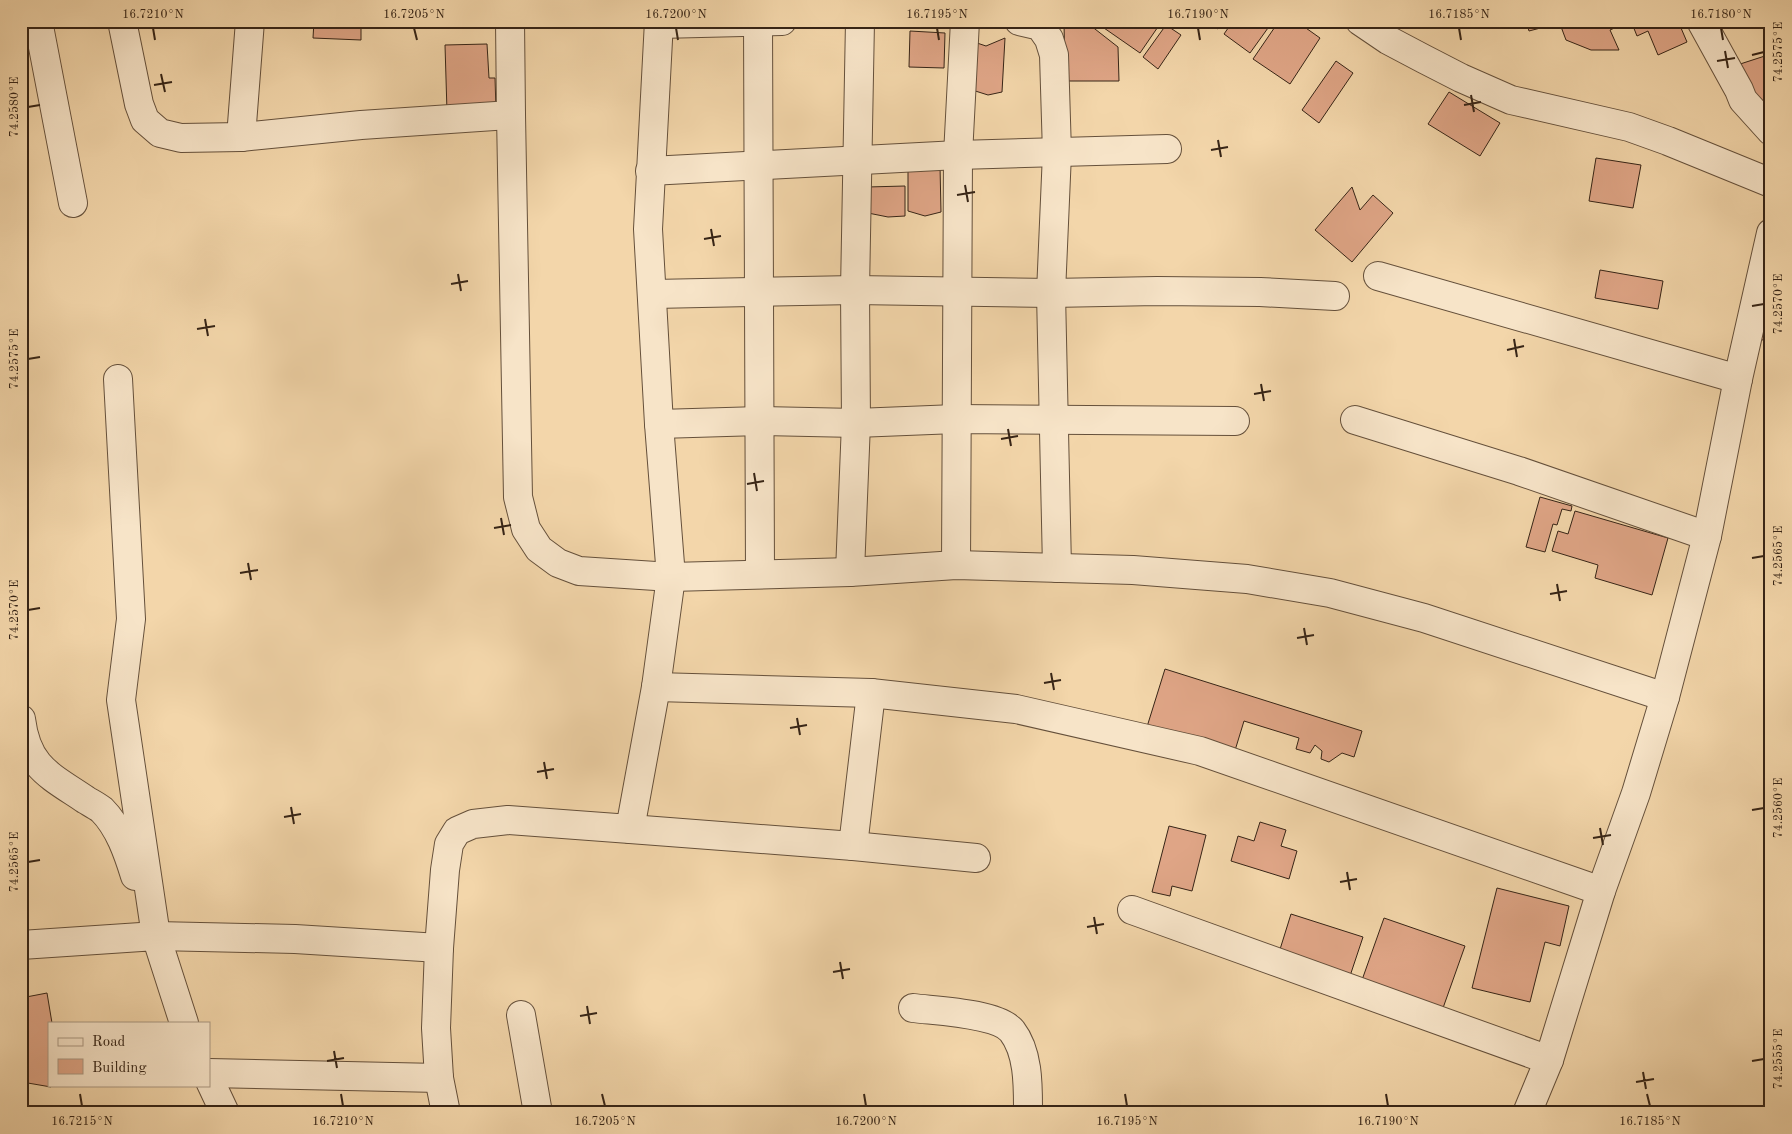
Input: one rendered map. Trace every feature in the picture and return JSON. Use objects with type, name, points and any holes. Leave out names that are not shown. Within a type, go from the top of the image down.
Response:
[{"type":"street","points":[[38,21],[73,203]]},
{"type":"street","points":[[122,21],[139,104],[146,120],[160,134],[181,138],[241,137],[361,125],[511,115]]},
{"type":"street","points":[[241,137],[250,21]]},
{"type":"street","points":[[510,21],[518,497],[526,529],[539,550],[558,563],[579,571],[671,577],[850,572],[956,565],[1133,570],[1247,579],[1330,593],[1424,618],[1665,697]]},
{"type":"street","points":[[850,572],[856,422],[855,290],[860,21]]},
{"type":"street","points":[[956,565],[958,155],[965,21]]},
{"type":"street","points":[[1019,21],[1040,26],[1049,39],[1054,56],[1057,153],[1051,292],[1057,568]]},
{"type":"street","points":[[1360,21],[1388,40],[1424,59],[1511,100],[1629,127],[1771,183]]},
{"type":"street","points":[[1701,21],[1743,100],[1771,131]]},
{"type":"street","points":[[630,829],[656,687],[671,577],[659,424],[648,229],[659,23],[766,22],[760,166],[760,574]]},
{"type":"street","points":[[650,171],[958,155],[1167,149]]},
{"type":"street","points":[[1526,1113],[1550,1060],[1601,891],[1636,794],[1665,697],[1707,536],[1738,379],[1771,233]]},
{"type":"street","points":[[1378,276],[1738,379]]},
{"type":"street","points":[[653,294],[855,290],[956,292],[1157,290],[1335,296]]},
{"type":"street","points":[[118,378],[131,620],[121,700],[156,936]]},
{"type":"street","points":[[659,424],[956,419],[1235,421]]},
{"type":"street","points":[[1356,420],[1519,471],[1707,536]]},
{"type":"street","points":[[656,687],[871,693],[1016,709],[1200,750],[1601,891]]},
{"type":"street","points":[[853,846],[871,693]]},
{"type":"street","points":[[21,719],[24,738],[31,755],[45,773],[102,810],[119,833],[132,864],[184,1022]]},
{"type":"street","points":[[446,1113],[439,1078],[436,1028],[439,948],[447,853],[449,844],[457,831],[473,824],[508,820],[853,846],[976,858]]},
{"type":"street","points":[[1132,910],[1550,1060]]},
{"type":"street","points":[[21,945],[156,936],[295,939],[439,948]]},
{"type":"street","points":[[913,1008],[988,1018],[1011,1030],[1022,1049],[1028,1093],[1028,1113]]},
{"type":"street","points":[[521,1015],[538,1113]]},
{"type":"street","points":[[210,1073],[439,1078]]},
{"type":"street","points":[[210,1081],[225,1113]]},
{"type":"building","points":[[314,21],[361,21],[361,40],[313,38]]},
{"type":"building","points":[[459,21],[502,21],[502,27],[459,27]]},
{"type":"building","points":[[1109,21],[1162,21],[1140,53],[1104,28]]},
{"type":"building","points":[[1206,21],[1223,21],[1218,29]]},
{"type":"building","points":[[1233,21],[1273,21],[1250,53],[1224,34]]},
{"type":"building","points":[[1279,21],[1296,21],[1320,38],[1290,84],[1253,59]]},
{"type":"building","points":[[1526,21],[1555,21],[1548,26],[1529,31]]},
{"type":"building","points":[[1566,21],[1593,21],[1595,25],[1604,21],[1630,21],[1610,30],[1619,50],[1591,50],[1566,40],[1560,24]]},
{"type":"building","points":[[1631,21],[1678,21],[1687,42],[1658,55],[1648,31],[1637,36]]},
{"type":"building","points":[[1064,22],[1086,22],[1118,47],[1119,81],[1065,81]]},
{"type":"building","points":[[1166,25],[1181,35],[1158,69],[1143,57]]},
{"type":"building","points":[[910,31],[945,33],[944,68],[909,67]]},
{"type":"building","points":[[1005,38],[1002,92],[988,95],[969,89],[971,41],[986,46]]},
{"type":"building","points":[[487,44],[489,78],[495,78],[496,110],[447,112],[445,45]]},
{"type":"building","points":[[1771,54],[1771,115],[1734,66]]},
{"type":"building","points":[[1336,61],[1353,73],[1319,123],[1302,110]]},
{"type":"building","points":[[1449,92],[1500,123],[1480,156],[1428,124]]},
{"type":"building","points":[[1596,158],[1641,165],[1633,208],[1589,201]]},
{"type":"building","points":[[908,166],[921,171],[940,166],[941,212],[925,216],[908,211]]},
{"type":"building","points":[[905,186],[905,216],[888,217],[868,213],[867,187]]},
{"type":"building","points":[[1352,187],[1360,210],[1373,195],[1393,213],[1352,262],[1315,230]]},
{"type":"building","points":[[1600,270],[1663,281],[1658,309],[1595,298]]},
{"type":"building","points":[[1770,310],[1771,336],[1760,341],[1762,320]]},
{"type":"building","points":[[1540,497],[1572,506],[1571,511],[1562,509],[1557,525],[1553,524],[1545,552],[1526,547]]},
{"type":"building","points":[[1575,511],[1668,538],[1652,595],[1595,578],[1598,565],[1552,551],[1558,531],[1568,534]]},
{"type":"building","points":[[1165,669],[1362,731],[1354,757],[1342,753],[1329,762],[1321,759],[1322,751],[1315,745],[1310,753],[1296,749],[1299,738],[1244,721],[1233,757],[1146,730]]},
{"type":"building","points":[[1260,822],[1286,830],[1281,846],[1297,851],[1289,879],[1231,861],[1238,836],[1254,841]]},
{"type":"building","points":[[1169,826],[1206,835],[1192,891],[1172,886],[1170,896],[1152,892]]},
{"type":"building","points":[[1497,888],[1569,906],[1560,946],[1545,942],[1530,1002],[1472,988]]},
{"type":"building","points":[[1291,914],[1363,937],[1348,982],[1277,959]]},
{"type":"building","points":[[1384,918],[1465,946],[1443,1008],[1362,980]]},
{"type":"building","points":[[47,993],[52,1022],[48,1022],[48,1086],[51,1087],[22,1082],[21,998]]}]
